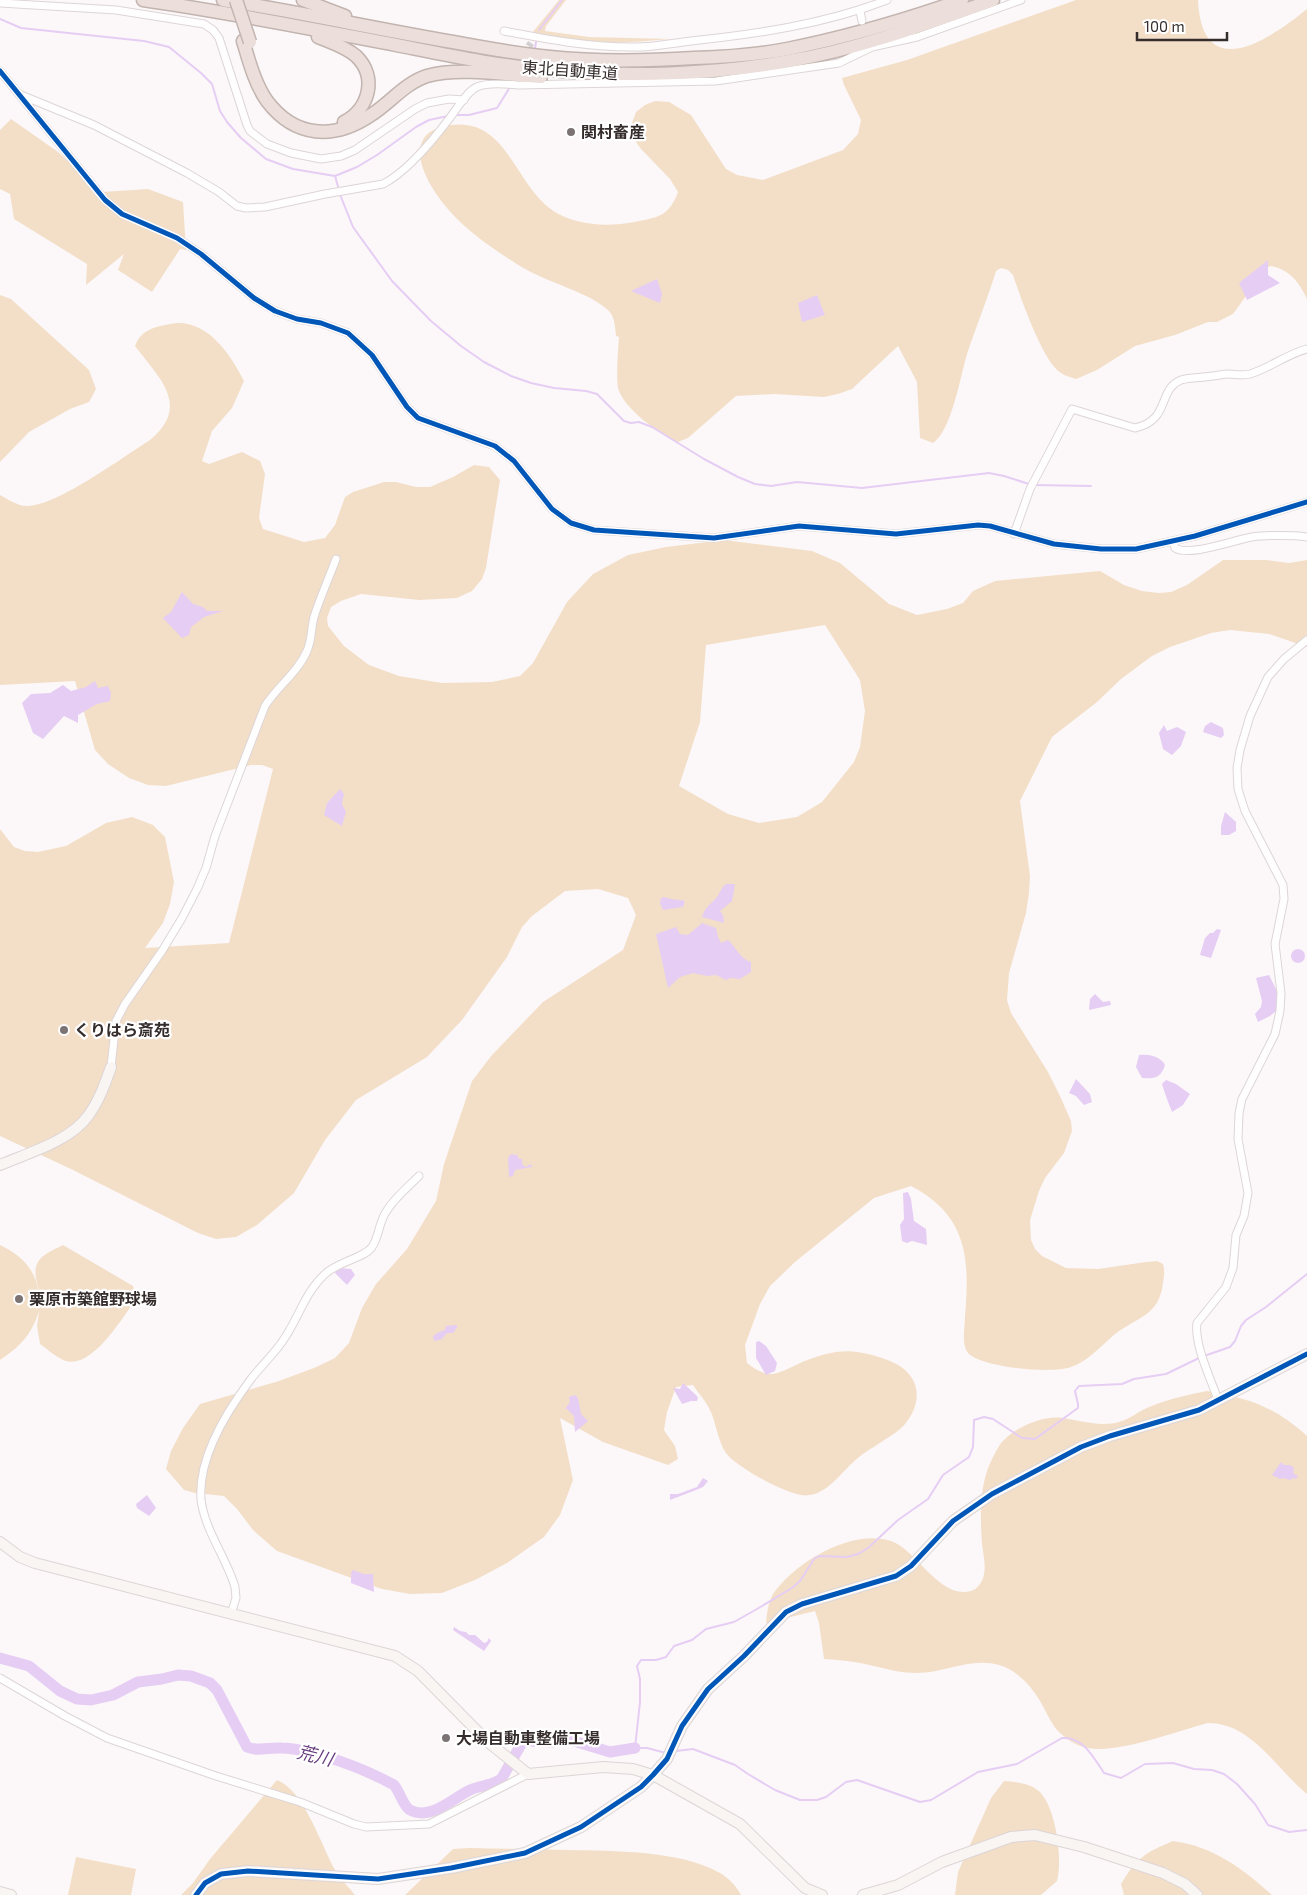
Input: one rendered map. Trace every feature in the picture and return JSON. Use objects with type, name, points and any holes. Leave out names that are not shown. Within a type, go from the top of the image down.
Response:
[{"type":"highway","name":"東北自動車道","points":[[143,0],[510,66],[600,74],[745,68],[788,62],[832,53],[890,36],[993,0]]},
{"type":"highway","name":"東北自動車道","points":[[223,0],[424,37],[548,57],[595,60],[655,60],[744,55],[786,49],[844,36],[909,18],[962,0]]},
{"type":"highway","points":[[229,0],[260,73],[269,91],[283,109],[305,123],[322,126],[337,124],[354,116],[365,103],[368,92],[367,74],[356,55],[341,47],[287,26]]},
{"type":"highway","points":[[236,0],[259,86],[267,101],[282,117],[299,127],[314,132],[332,133],[352,126],[372,115],[407,86],[427,76],[450,73],[558,78],[654,73]]},
{"type":"highway","points":[[303,0],[351,18],[424,37]]},
{"type":"street","points":[[504,31],[532,40],[632,47],[720,38],[801,24],[860,11],[887,0]]},
{"type":"street","points":[[19,94],[101,129],[187,173],[219,192],[237,206],[246,208],[264,207],[383,184],[411,162],[477,87],[505,82],[516,85],[716,81],[839,63],[872,47],[917,37],[1021,0]]},
{"type":"street","points":[[0,3],[116,10],[204,24],[213,30],[219,38],[226,55],[244,121],[250,131],[267,144],[302,156],[320,159],[348,154],[415,109],[437,101],[464,100]]},
{"type":"street","points":[[860,11],[862,21]]},
{"type":"street","points":[[0,71],[105,200],[122,214],[177,238],[201,254],[254,298],[275,311],[297,319],[321,323],[348,334],[372,355],[408,407],[418,418],[494,446],[514,461],[552,509],[571,522],[594,530],[714,538],[799,526],[896,534],[978,525],[990,526],[1054,544],[1136,549],[1173,541],[1307,502]]},
{"type":"street","points":[[1014,534],[1030,490],[1072,409],[1135,428],[1145,426],[1152,422],[1158,414],[1169,390],[1182,380],[1222,374],[1249,374],[1273,365],[1296,352],[1307,349]]},
{"type":"street","points":[[1173,541],[1175,548],[1179,551],[1198,549],[1253,537],[1307,536]]},
{"type":"street","points":[[0,1165],[65,1137],[87,1118],[102,1093],[111,1067],[116,1021],[125,1004],[162,951],[197,889],[206,868],[215,836],[265,706],[302,660],[307,650],[314,618],[336,560]]},
{"type":"street","points":[[1218,1400],[1196,1330],[1197,1323],[1226,1287],[1233,1268],[1236,1235],[1246,1207],[1248,1193],[1237,1127],[1242,1099],[1275,1034],[1280,1011],[1281,993],[1275,944],[1284,899],[1282,885],[1245,811],[1238,789],[1237,768],[1250,716],[1268,677],[1284,659],[1307,640]]},
{"type":"street","points":[[231,1614],[236,1598],[236,1587],[204,1515],[201,1499],[204,1468],[216,1435],[227,1414],[251,1379],[282,1342],[306,1295],[314,1284],[337,1264],[363,1254],[372,1248],[385,1212],[419,1176]]},
{"type":"street","points":[[196,1895],[205,1883],[221,1874],[248,1871],[378,1879],[451,1868],[525,1853],[581,1827],[642,1787],[653,1776],[670,1752],[682,1726],[708,1689],[744,1656],[786,1612],[802,1604],[896,1576],[911,1566],[953,1521],[992,1494],[1081,1447],[1110,1436],[1199,1410],[1307,1354]]},
{"type":"street","points":[[0,1542],[20,1556],[35,1563],[395,1656],[418,1672],[488,1742],[523,1772]]},
{"type":"street","points":[[0,1678],[107,1738],[216,1776],[300,1802],[366,1827],[429,1824],[523,1772],[603,1767],[633,1769],[653,1776],[740,1824],[805,1888],[822,1895]]},
{"type":"street","points":[[863,1895],[898,1885],[942,1862],[1011,1837],[1034,1835],[1084,1847],[1163,1872],[1184,1884],[1197,1895]]},
{"type":"street","points":[[0,1892],[11,1895]]},
{"type":"shaded area","points":[[559,0],[566,0],[546,26],[545,31],[589,37],[671,39],[590,42],[567,40],[532,33]]},
{"type":"shaded area","points":[[1076,0],[1198,0],[1202,26],[1211,42],[1224,48],[1240,48],[1257,42],[1274,33],[1307,9],[1307,299],[1301,287],[1289,274],[1284,270],[1271,266],[1266,268],[1233,314],[1217,322],[1208,322],[1175,335],[1135,346],[1097,370],[1076,379],[1066,376],[1054,367],[1033,328],[1013,275],[1008,270],[1001,268],[996,271],[971,341],[946,427],[933,443],[920,438],[917,382],[898,346],[852,389],[824,397],[774,394],[736,396],[688,438],[678,442],[670,438],[643,420],[621,396],[617,377],[619,337],[616,336],[614,320],[609,311],[583,295],[525,269],[475,235],[455,217],[437,196],[427,179],[421,161],[421,143],[429,132],[451,125],[470,126],[485,132],[498,142],[539,198],[552,210],[561,215],[581,222],[603,225],[625,224],[651,219],[667,211],[678,192],[670,179],[641,149],[632,136],[632,123],[636,112],[645,105],[655,101],[669,102],[691,115],[726,169],[737,175],[763,180],[843,150],[858,134],[861,120],[842,78],[907,60]]},
{"type":"shaded area","points":[[11,119],[58,152],[102,192],[148,189],[183,202],[186,250],[180,249],[152,292],[118,270],[124,254],[86,285],[87,264],[14,219],[10,194],[0,189],[0,130]]},
{"type":"shaded area","points":[[1268,260],[1268,275],[1280,283],[1247,300],[1239,283]]},
{"type":"shaded area","points":[[657,279],[662,294],[660,303],[631,291]]},
{"type":"shaded area","points":[[0,295],[11,299],[89,370],[96,389],[89,402],[70,409],[29,432],[0,462]]},
{"type":"shaded area","points":[[817,295],[825,315],[802,322],[798,303]]},
{"type":"shaded area","points":[[177,323],[189,324],[209,334],[226,351],[244,381],[232,408],[212,431],[202,461],[209,464],[242,452],[260,461],[265,474],[259,518],[263,529],[304,542],[325,538],[335,525],[345,497],[353,492],[384,482],[396,482],[416,487],[430,487],[474,465],[489,467],[500,480],[486,568],[482,579],[472,591],[457,598],[419,600],[361,594],[341,601],[331,607],[327,618],[328,626],[344,646],[369,665],[399,676],[442,683],[492,682],[520,676],[533,663],[567,602],[593,574],[628,555],[666,547],[724,540],[812,551],[840,563],[889,604],[917,615],[947,609],[963,603],[973,591],[995,581],[1100,571],[1124,585],[1142,591],[1159,593],[1171,592],[1187,585],[1223,560],[1266,560],[1289,563],[1307,560],[1307,647],[1269,634],[1230,630],[1211,633],[1170,647],[1152,656],[1121,679],[1097,702],[1052,737],[1020,801],[1030,876],[1029,893],[1026,913],[1009,973],[1007,1000],[1011,1013],[1048,1072],[1060,1096],[1071,1121],[1072,1131],[1064,1153],[1045,1178],[1039,1191],[1030,1220],[1031,1240],[1035,1249],[1042,1256],[1066,1268],[1098,1269],[1157,1261],[1163,1264],[1164,1275],[1161,1294],[1152,1310],[1122,1329],[1088,1357],[1071,1367],[1034,1370],[1002,1366],[976,1358],[968,1353],[964,1340],[967,1275],[961,1240],[944,1210],[911,1186],[874,1198],[795,1262],[770,1286],[760,1304],[745,1345],[747,1363],[757,1370],[766,1373],[778,1373],[825,1354],[852,1351],[892,1362],[905,1370],[913,1380],[917,1394],[916,1402],[914,1410],[906,1423],[895,1433],[859,1457],[833,1482],[818,1493],[801,1495],[793,1493],[749,1472],[731,1459],[721,1443],[708,1407],[693,1385],[676,1387],[667,1412],[664,1430],[675,1446],[678,1459],[668,1465],[603,1442],[560,1418],[573,1480],[560,1515],[544,1537],[507,1563],[475,1580],[442,1593],[410,1594],[382,1589],[277,1551],[253,1530],[224,1496],[184,1490],[166,1469],[171,1451],[183,1428],[200,1404],[279,1381],[314,1368],[335,1358],[349,1343],[362,1308],[376,1284],[407,1249],[436,1201],[444,1164],[472,1081],[492,1055],[543,1002],[623,950],[636,915],[628,898],[598,889],[565,891],[532,916],[522,927],[507,957],[462,1020],[427,1057],[356,1100],[325,1140],[294,1193],[257,1225],[236,1237],[216,1239],[198,1233],[71,1169],[0,1136],[0,829],[14,847],[25,851],[38,852],[66,846],[106,823],[132,817],[153,825],[165,837],[174,882],[170,904],[163,923],[145,948],[229,943],[273,769],[262,765],[251,765],[166,786],[148,785],[129,778],[108,764],[95,750],[75,681],[0,685],[0,495],[21,505],[41,504],[73,489],[150,440],[162,427],[169,415],[170,403],[161,380],[135,346],[142,335],[152,328]],"holes":[[[825,625],[860,680],[865,711],[860,747],[854,762],[822,802],[797,817],[759,823],[728,814],[679,786],[700,722],[706,645]]]},
{"type":"shaded area","points":[[182,592],[193,604],[203,607],[207,611],[223,611],[204,617],[191,627],[189,635],[182,638],[163,618],[171,612]]},
{"type":"shaded area","points":[[95,681],[98,688],[108,686],[111,693],[110,701],[97,704],[78,715],[78,723],[64,716],[43,739],[33,733],[22,703],[31,694],[50,693],[63,685],[71,691],[86,687]]},
{"type":"shaded area","points":[[1211,722],[1223,728],[1224,735],[1221,738],[1203,732],[1205,726]]},
{"type":"shaded area","points":[[1164,725],[1167,731],[1177,727],[1186,732],[1181,746],[1172,755],[1163,749],[1159,733]]},
{"type":"shaded area","points":[[340,789],[344,794],[342,804],[346,812],[342,826],[324,815],[327,803]]},
{"type":"shaded area","points":[[1225,812],[1236,822],[1236,831],[1229,835],[1221,835],[1221,826]]},
{"type":"shaded area","points":[[726,884],[735,884],[732,901],[720,911],[723,915],[724,923],[702,917],[706,908]]},
{"type":"shaded area","points":[[661,898],[685,901],[683,907],[663,910],[660,903]]},
{"type":"shaded area","points":[[702,923],[716,928],[721,943],[728,940],[741,956],[751,962],[751,972],[740,979],[731,978],[726,980],[716,975],[707,976],[693,973],[680,977],[668,988],[656,934],[676,927],[680,934],[688,935]]},
{"type":"shaded area","points":[[1217,929],[1221,930],[1211,958],[1200,955],[1205,938]]},
{"type":"shaded area","points":[[1295,949],[1301,949],[1305,956],[1301,963],[1295,963],[1291,959],[1291,953]]},
{"type":"shaded area","points":[[1269,975],[1277,991],[1277,1010],[1258,1022],[1255,1014],[1261,1007],[1262,1001],[1256,978]]},
{"type":"shaded area","points":[[1095,994],[1103,1002],[1110,1001],[1111,1005],[1089,1010],[1090,999]]},
{"type":"shaded area","points":[[1139,1055],[1150,1055],[1163,1062],[1165,1065],[1161,1073],[1153,1078],[1142,1078],[1136,1067]]},
{"type":"shaded area","points":[[1076,1079],[1090,1094],[1092,1102],[1084,1105],[1076,1096],[1069,1093]]},
{"type":"shaded area","points":[[1166,1080],[1176,1084],[1190,1094],[1183,1105],[1172,1112],[1162,1084]]},
{"type":"shaded area","points":[[511,1154],[517,1155],[519,1159],[522,1159],[522,1164],[526,1167],[531,1164],[532,1167],[515,1170],[513,1176],[509,1177],[508,1158]]},
{"type":"shaded area","points":[[908,1192],[911,1199],[914,1221],[926,1229],[927,1245],[912,1241],[907,1243],[902,1241],[900,1225],[904,1219],[903,1193]]},
{"type":"shaded area","points":[[0,1245],[25,1262],[33,1274],[39,1291],[39,1309],[40,1295],[36,1275],[38,1263],[44,1255],[63,1245],[133,1286],[136,1299],[105,1341],[84,1358],[74,1362],[63,1360],[40,1344],[37,1326],[39,1311],[29,1333],[14,1350],[0,1360]]},
{"type":"shaded area","points":[[337,1268],[351,1269],[355,1275],[347,1285],[335,1273]]},
{"type":"shaded area","points":[[446,1326],[458,1326],[453,1333],[447,1333],[442,1339],[434,1341],[433,1336],[445,1330]]},
{"type":"shaded area","points":[[759,1341],[766,1346],[777,1363],[775,1371],[766,1375],[756,1358],[756,1342]]},
{"type":"shaded area","points":[[683,1383],[697,1396],[697,1401],[682,1404],[673,1388],[680,1389]]},
{"type":"shaded area","points":[[1207,1391],[1261,1405],[1283,1417],[1307,1436],[1307,1794],[1250,1739],[1224,1725],[1208,1723],[1145,1741],[1112,1748],[1096,1749],[1083,1747],[1071,1741],[1057,1730],[1032,1690],[1023,1679],[1006,1667],[989,1663],[978,1663],[938,1671],[910,1673],[855,1662],[824,1659],[819,1623],[815,1611],[766,1623],[767,1612],[773,1594],[795,1570],[826,1551],[859,1539],[876,1538],[891,1541],[901,1546],[939,1582],[949,1588],[960,1592],[974,1590],[981,1582],[985,1570],[981,1533],[983,1487],[989,1465],[1003,1441],[1010,1435],[1024,1426],[1048,1418],[1063,1418],[1098,1424],[1119,1422],[1156,1404]]},
{"type":"shaded area","points":[[575,1395],[578,1398],[581,1414],[588,1421],[575,1432],[574,1416],[565,1409],[570,1402],[569,1397]]},
{"type":"shaded area","points":[[1281,1462],[1294,1468],[1293,1473],[1298,1476],[1296,1479],[1280,1479],[1272,1475]]},
{"type":"shaded area","points":[[703,1478],[708,1481],[703,1487],[670,1500],[670,1494],[678,1494],[697,1487]]},
{"type":"shaded area","points":[[147,1495],[156,1508],[149,1516],[137,1508],[136,1504]]},
{"type":"shaded area","points":[[353,1570],[364,1574],[373,1574],[374,1592],[351,1583],[351,1573]]},
{"type":"shaded area","points":[[454,1627],[469,1635],[475,1635],[484,1643],[489,1638],[491,1641],[484,1651],[453,1630]]},
{"type":"shaded area","points":[[277,1780],[287,1786],[304,1806],[339,1877],[355,1895],[181,1895],[193,1883],[210,1859]]},
{"type":"shaded area","points":[[1004,1781],[1032,1787],[1040,1792],[1046,1800],[1057,1835],[1059,1872],[1057,1881],[1041,1895],[955,1895],[958,1872],[991,1798]]},
{"type":"shaded area","points":[[1173,1841],[1201,1848],[1227,1860],[1272,1895],[1124,1895],[1121,1884],[1137,1862],[1148,1853]]},
{"type":"shaded area","points":[[453,1849],[605,1851],[666,1856],[704,1865],[720,1873],[727,1877],[741,1895],[405,1895]]},
{"type":"shaded area","points":[[76,1857],[136,1869],[131,1895],[68,1895]]},
{"type":"waterway","points":[[539,30],[562,0]]},
{"type":"waterway","points":[[0,19],[21,28],[144,41],[169,47],[212,84],[220,111],[241,138],[266,159],[293,169],[335,176],[357,167],[429,120],[448,116]]},
{"type":"waterway","points":[[535,48],[536,42]]},
{"type":"waterway","points":[[455,115],[469,115],[497,108],[510,87]]},
{"type":"waterway","points":[[335,176],[353,227],[392,281],[431,321],[461,346],[484,362],[511,376],[554,388],[597,394],[624,421],[631,423],[639,422],[652,427],[704,459],[738,477],[755,484],[771,486],[797,482],[862,488],[989,473],[1029,484]]},
{"type":"waterway","points":[[1034,485],[1091,486]]},
{"type":"waterway","points":[[1204,1356],[1230,1347],[1246,1320],[1266,1307],[1307,1274]]},
{"type":"waterway","points":[[666,1753],[647,1748],[635,1748],[640,1702],[640,1679],[637,1666],[641,1660],[656,1660],[666,1657],[674,1646],[692,1640],[706,1629],[734,1622],[757,1609],[792,1588],[800,1581],[814,1559],[819,1556],[847,1557],[858,1554],[868,1548],[898,1520],[928,1499],[943,1475],[969,1457],[973,1447],[974,1420],[984,1417],[993,1419],[1022,1438],[1035,1439],[1078,1408],[1075,1391],[1079,1386],[1122,1384],[1134,1379],[1166,1374],[1199,1358]]},
{"type":"waterway","name":"荒川","points":[[0,1658],[29,1666],[60,1691],[77,1699],[91,1700],[113,1695],[138,1682],[178,1675],[191,1676],[210,1683],[217,1690],[247,1747],[256,1749],[294,1749],[324,1756],[354,1767],[394,1785],[408,1808],[418,1813],[434,1811],[470,1790],[498,1781],[502,1778],[523,1741],[552,1742],[567,1739],[610,1752],[635,1748]]},
{"type":"waterway","points":[[676,1751],[693,1749],[735,1765],[775,1790],[800,1800],[817,1800],[826,1797],[846,1782],[857,1780],[920,1802],[931,1800],[978,1772],[1017,1764],[1062,1738],[1069,1738],[1082,1744],[1104,1773],[1121,1778],[1145,1764],[1173,1763],[1224,1774],[1237,1784],[1255,1804],[1268,1825],[1289,1832],[1307,1830]]},
{"type":"tunnel","points":[[523,55],[531,43]]},
{"type":"cycle path","points":[[0,71],[105,200],[122,214],[177,238],[201,254],[254,298],[275,311],[297,319],[321,323],[348,333],[372,355],[407,407],[418,418],[495,446],[514,461],[552,509],[571,523],[594,530],[714,538],[799,526],[896,534],[978,525],[990,526],[1054,544],[1101,549],[1136,549],[1195,536],[1307,502]]},
{"type":"cycle path","points":[[196,1895],[205,1883],[221,1874],[248,1871],[378,1879],[451,1868],[525,1853],[581,1827],[641,1787],[653,1775],[667,1759],[682,1726],[708,1689],[744,1656],[786,1612],[802,1604],[896,1576],[911,1566],[953,1521],[992,1494],[1081,1447],[1110,1436],[1199,1410],[1307,1354]]},
{"type":"place","name":"関村畜産","points":[[571,132]]},
{"type":"place","name":"くりはら斎苑","points":[[64,1030]]},
{"type":"place","name":"栗原市築館野球場","points":[[19,1299]]},
{"type":"place","name":"大場自動車整備工場","points":[[446,1738]]}]
